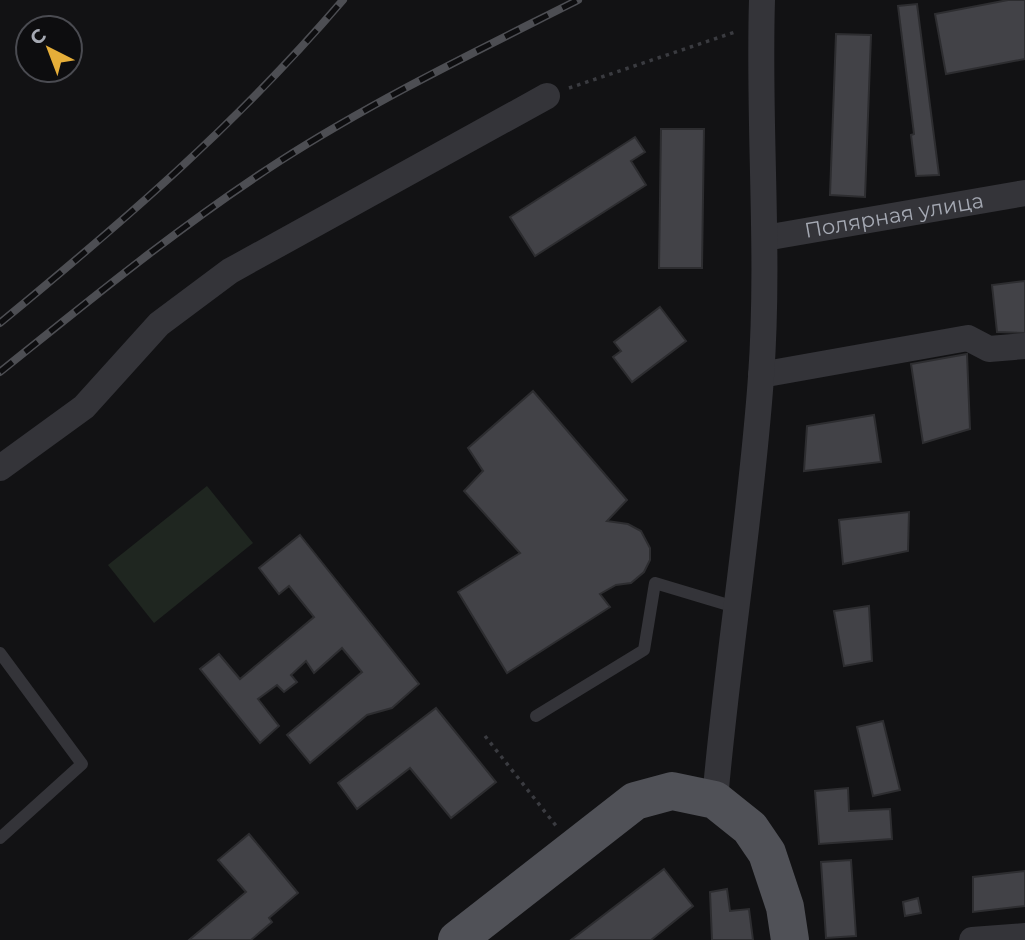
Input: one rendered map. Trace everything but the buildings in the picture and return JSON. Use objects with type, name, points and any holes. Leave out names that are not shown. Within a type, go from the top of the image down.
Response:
[{"type":"main road","points":[[457,940],[635,801],[672,791],[715,800],[750,828],[767,853],[785,907],[790,940]]},
{"type":"street","points":[[715,800],[761,376],[765,238],[761,12]]},
{"type":"street","points":[[0,468],[85,407],[159,324],[230,271],[547,96]]},
{"type":"street","name":"Полярная улица","points":[[765,238],[1025,193]]},
{"type":"street","points":[[761,376],[968,338],[989,349],[1025,346]]},
{"type":"street","points":[[972,940],[1025,936]]},
{"type":"lane","points":[[536,716],[644,650],[655,583],[735,607]]},
{"type":"lane","points":[[0,653],[82,764],[0,838]]},
{"type":"path","points":[[547,96],[761,12]]},
{"type":"path","points":[[485,736],[574,848]]},
{"type":"shaded area","points":[[207,486],[253,543],[154,623],[108,565]]},
{"type":"railway","points":[[0,323],[136,208],[221,130],[343,0]]},
{"type":"railway","points":[[0,372],[172,237],[280,161],[389,97],[578,0]]}]
